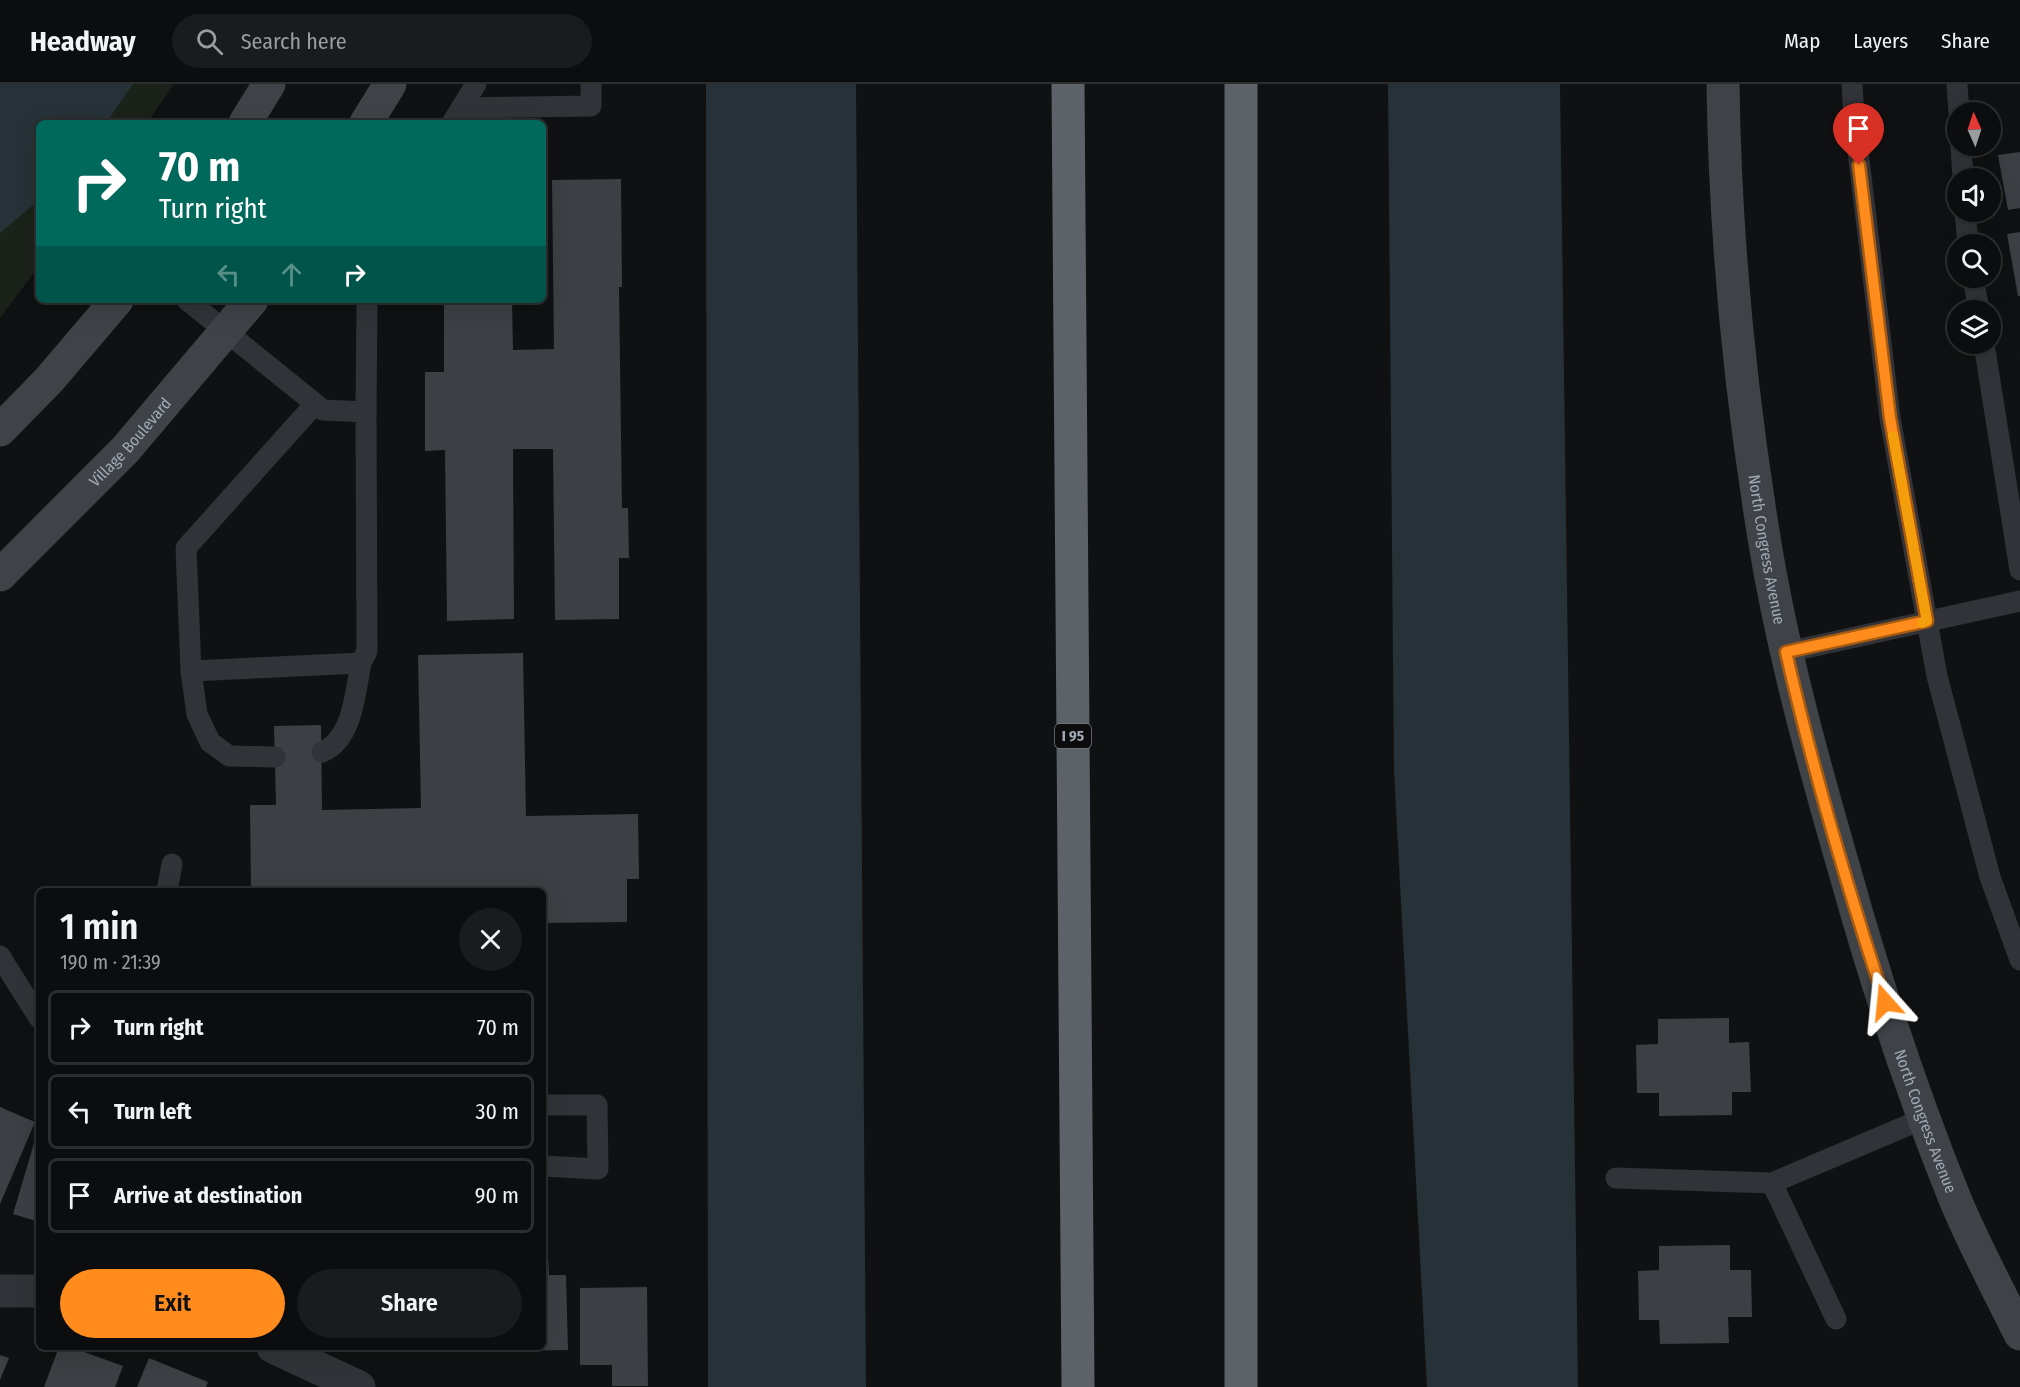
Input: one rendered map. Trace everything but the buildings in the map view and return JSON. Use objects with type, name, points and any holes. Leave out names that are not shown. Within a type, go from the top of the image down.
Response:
[{"type":"highway","name":"I 95","points":[[1068,84],[1078,1387]]},
{"type":"highway","points":[[1240,1387],[1241,84]]},
{"type":"street","points":[[247,120],[269,84]]},
{"type":"street","points":[[368,120],[390,84]]},
{"type":"street","name":"North Congress Avenue","points":[[1723,84],[1724,143],[1745,400],[1762,526],[1786,652],[1822,795],[1863,935],[1924,1118],[1956,1201],[2020,1334]]},
{"type":"street","points":[[0,430],[49,381],[114,303]]},
{"type":"street","name":"Village Boulevard","points":[[0,575],[125,450],[249,303]]},
{"type":"street","points":[[0,1292],[36,1291]]},
{"type":"street","points":[[279,1350],[359,1387]]},
{"type":"lane","points":[[457,115],[476,84]]},
{"type":"lane","points":[[457,115],[591,106],[591,84]]},
{"type":"lane","points":[[1852,84],[1854,118],[1890,418],[1937,676],[1990,877],[2020,960]]},
{"type":"lane","points":[[1957,84],[1958,102]]},
{"type":"lane","points":[[191,303],[323,410],[366,412]]},
{"type":"lane","points":[[321,752],[332,748],[351,718],[361,663],[367,651],[367,303]]},
{"type":"lane","points":[[1986,354],[2020,570]]},
{"type":"lane","points":[[275,757],[229,756],[210,742],[197,714],[191,670],[186,548],[315,404]]},
{"type":"lane","points":[[1786,652],[2020,601]]},
{"type":"lane","points":[[191,670],[361,663]]},
{"type":"lane","points":[[168,888],[172,864]]},
{"type":"lane","points":[[0,956],[36,1013]]},
{"type":"lane","points":[[546,1105],[597,1105],[598,1169],[546,1166]]},
{"type":"lane","points":[[1616,1178],[1772,1183],[1924,1118]]},
{"type":"lane","points":[[1772,1183],[1836,1319]]},
{"type":"shaded area","points":[[0,84],[174,84],[149,120],[36,120],[36,270],[0,318]]},
{"type":"shaded area","points":[[0,84],[133,84],[108,120],[36,120],[36,203],[0,233]]},
{"type":"shaded area","points":[[706,84],[856,84],[866,1387],[708,1387]]},
{"type":"shaded area","points":[[1388,84],[1560,84],[1578,1387],[1427,1387],[1394,771]]},
{"type":"slow traffic","points":[[1893,436],[1927,621],[1922,623]]},
{"type":"route","points":[[1859,165],[1890,418],[1927,621],[1786,652],[1822,795],[1885,1002]]}]
